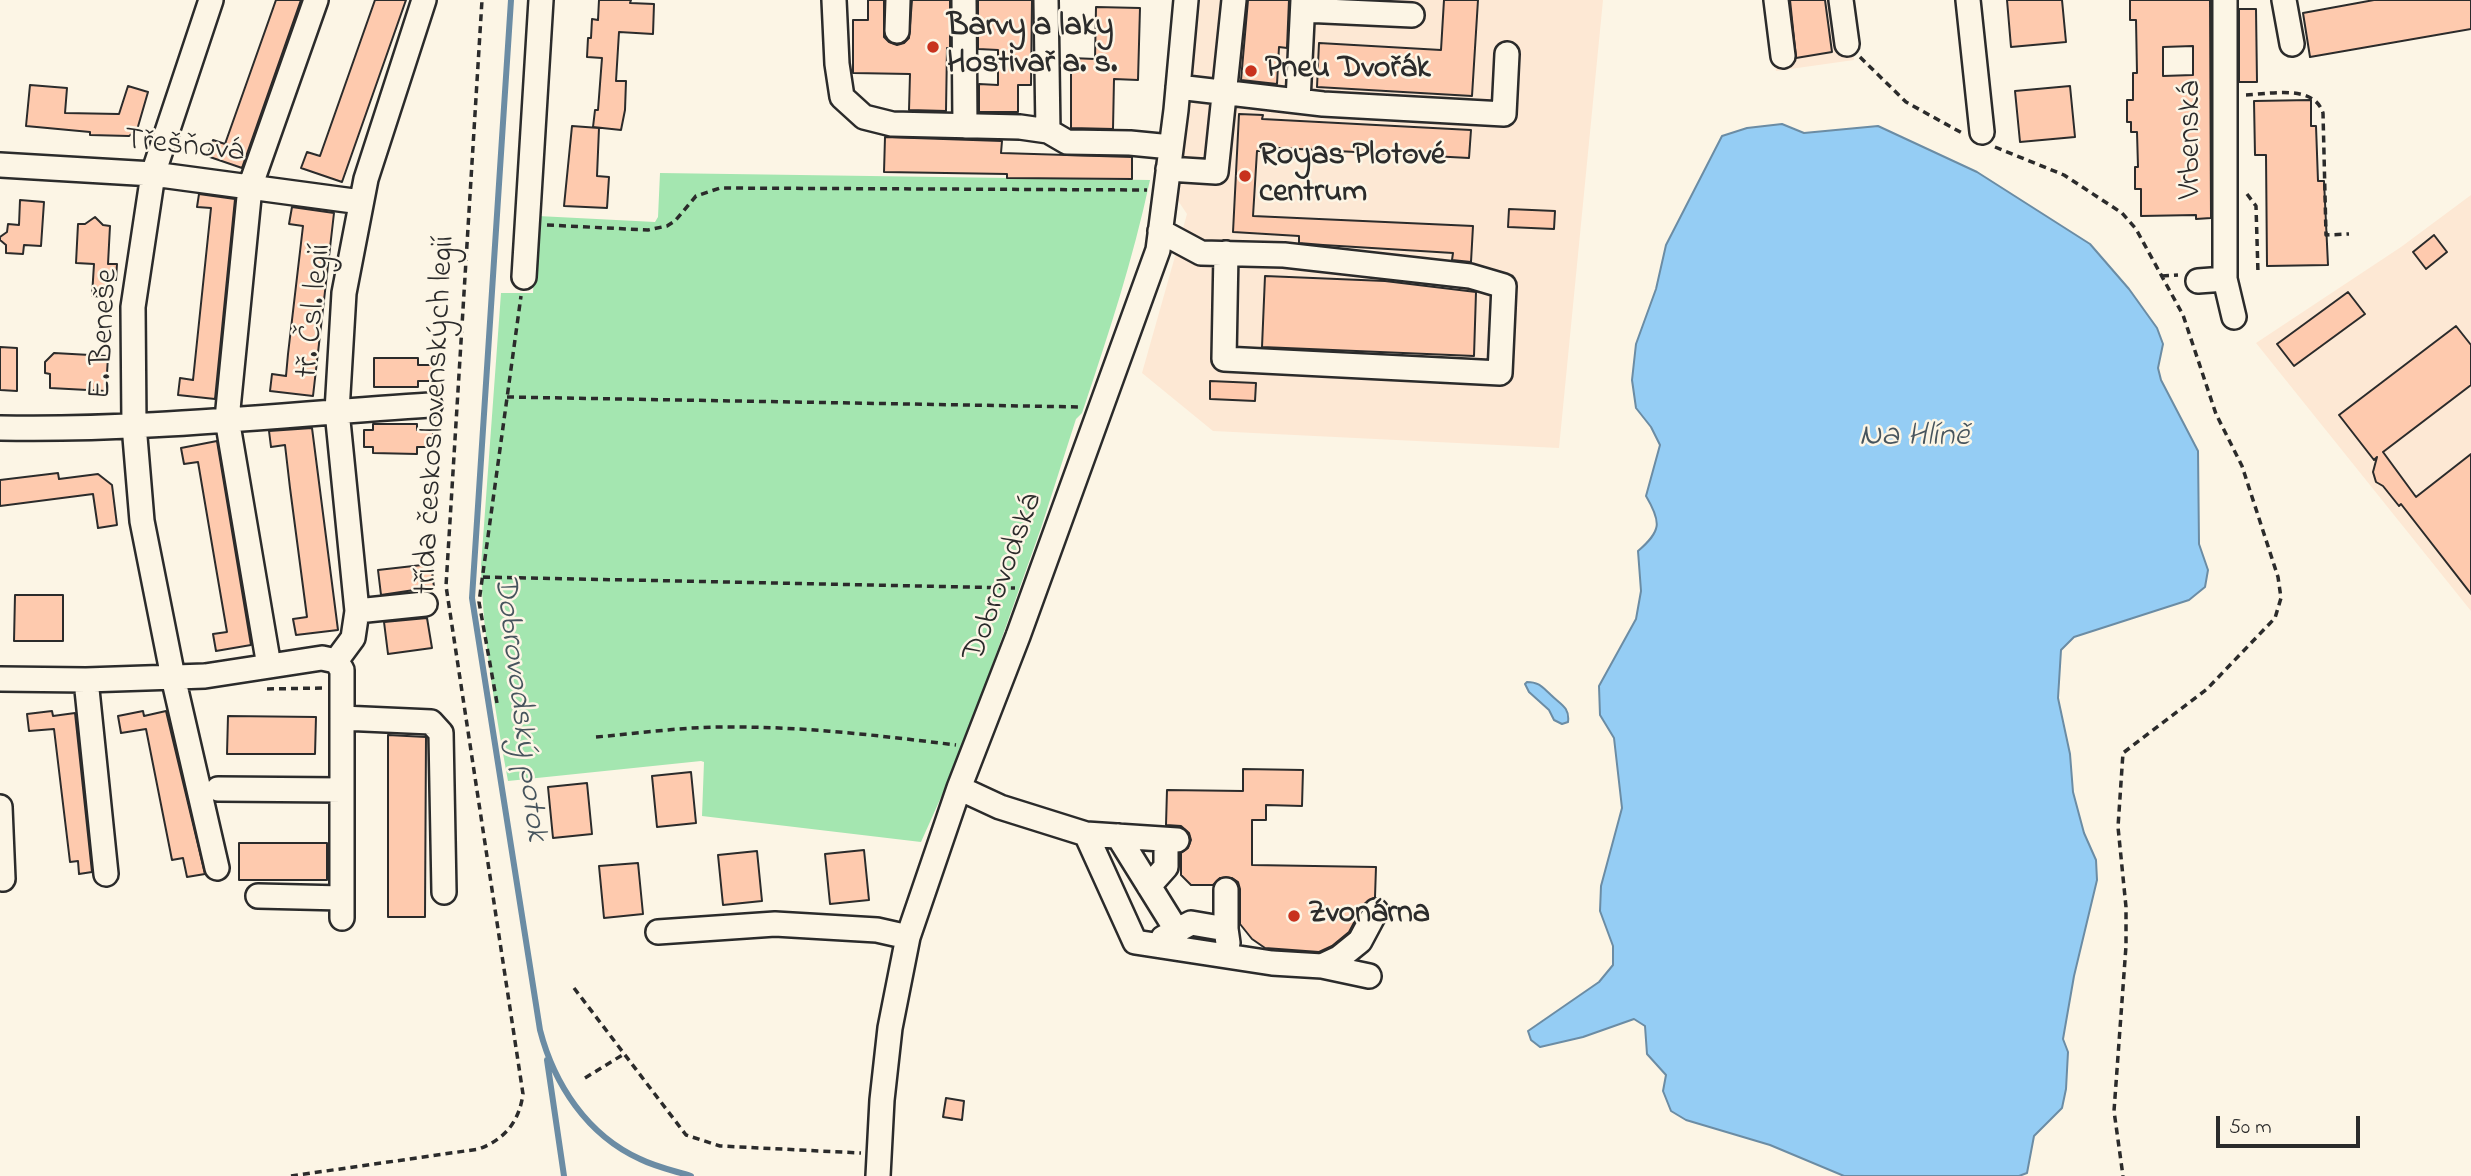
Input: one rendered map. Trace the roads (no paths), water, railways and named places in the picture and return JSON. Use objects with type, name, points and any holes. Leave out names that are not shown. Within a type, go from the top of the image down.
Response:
[{"type":"street","name":"E. Beneše","points":[[211,0],[153,174],[133,307],[134,425],[142,521],[173,677],[217,868]]},
{"type":"street","points":[[269,666],[227,419],[250,187],[316,0]]},
{"type":"street","name":"tř. Čsl. legií","points":[[336,661],[353,638],[357,611],[337,411],[344,293],[366,179],[424,0]]},
{"type":"street","points":[[524,277],[541,0]]},
{"type":"street","points":[[834,0],[837,64],[842,97],[864,117],[892,124],[1020,127],[1048,131],[1067,142],[1130,143],[1168,169],[1216,172],[1234,0]]},
{"type":"street","points":[[897,31],[898,0]]},
{"type":"street","points":[[964,0],[965,126]]},
{"type":"street","points":[[1046,0],[1048,131]]},
{"type":"street","name":"Dobrovodská","points":[[878,1165],[900,935],[960,788],[1034,592],[1158,250],[1186,0]]},
{"type":"street","points":[[1776,0],[1783,56]]},
{"type":"street","points":[[1841,0],[1847,44]]},
{"type":"street","points":[[1968,0],[1980,137]]},
{"type":"street","name":"Vrbenská","points":[[2225,0],[2225,279],[2234,317]]},
{"type":"street","points":[[2284,0],[2292,44]]},
{"type":"street","points":[[1298,101],[1303,5],[1412,15]]},
{"type":"street","points":[[1178,87],[1298,101],[1504,114],[1507,54]]},
{"type":"street","name":"Třešňová","points":[[0,165],[153,174],[361,202]]},
{"type":"street","points":[[1160,231],[1200,253],[1226,253],[1284,255],[1470,275],[1504,286],[1500,373],[1224,359],[1226,253]]},
{"type":"street","points":[[2198,281],[2225,279]]},
{"type":"street","points":[[0,428],[134,425],[430,405]]},
{"type":"street","points":[[357,611],[425,604]]},
{"type":"street","points":[[0,679],[86,680],[205,676],[322,658],[336,661],[342,670],[342,908],[258,896]]},
{"type":"street","points":[[86,680],[106,874]]},
{"type":"street","points":[[342,718],[431,722],[441,733],[444,892]]},
{"type":"street","points":[[960,788],[1000,807],[1086,834],[1172,840],[1166,867],[1149,886]]},
{"type":"street","points":[[218,789],[342,790]]},
{"type":"street","points":[[0,807],[3,879]]},
{"type":"street","points":[[1086,834],[1135,942],[1272,963],[1322,967],[1369,976]]},
{"type":"street","points":[[1118,836],[1177,931]]},
{"type":"street","points":[[1226,890],[1226,929],[1231,957]]},
{"type":"street","points":[[1322,967],[1339,958],[1360,941],[1376,911]]},
{"type":"street","points":[[1152,945],[1191,923],[1226,929]]},
{"type":"street","points":[[658,932],[775,924],[900,935]]},
{"type":"water","name":"Na Hlíně","points":[[1782,124],[1804,133],[1878,126],[1977,172],[2090,244],[2129,289],[2157,328],[2163,344],[2158,368],[2161,380],[2198,451],[2199,544],[2208,570],[2205,587],[2189,600],[2074,637],[2061,650],[2058,698],[2070,754],[2073,792],[2084,833],[2096,860],[2097,880],[2074,976],[2063,1039],[2068,1052],[2062,1108],[2034,1136],[2027,1173],[2019,1176],[1844,1176],[1770,1145],[1686,1120],[1671,1111],[1663,1091],[1666,1075],[1647,1054],[1645,1026],[1634,1019],[1583,1037],[1540,1047],[1531,1040],[1528,1031],[1599,982],[1613,965],[1613,946],[1600,911],[1601,886],[1622,808],[1614,738],[1600,715],[1599,686],[1636,619],[1641,591],[1638,551],[1651,538],[1657,526],[1655,513],[1646,496],[1660,445],[1651,427],[1636,408],[1632,380],[1636,344],[1656,289],[1666,245],[1722,136],[1747,128]]},
{"type":"water","points":[[1527,682],[1540,686],[1561,704],[1566,709],[1568,722],[1562,724],[1554,720],[1549,710],[1529,692],[1525,684]]},
{"type":"waterway","name":"Dobrovodský potok","points":[[511,0],[472,598],[540,1030],[546,1050],[575,1106],[604,1136],[621,1149],[646,1162],[691,1176]]},
{"type":"waterway","points":[[547,1060],[564,1176]]},
{"type":"place","name":"Barvy a laky Hostivař a. s.","points":[[933,47]]},
{"type":"place","name":"Pneu Dvořák","points":[[1251,71]]},
{"type":"place","name":"Royas Plotové centrum","points":[[1245,176]]},
{"type":"place","name":"Zvonárna","points":[[1294,916]]}]
